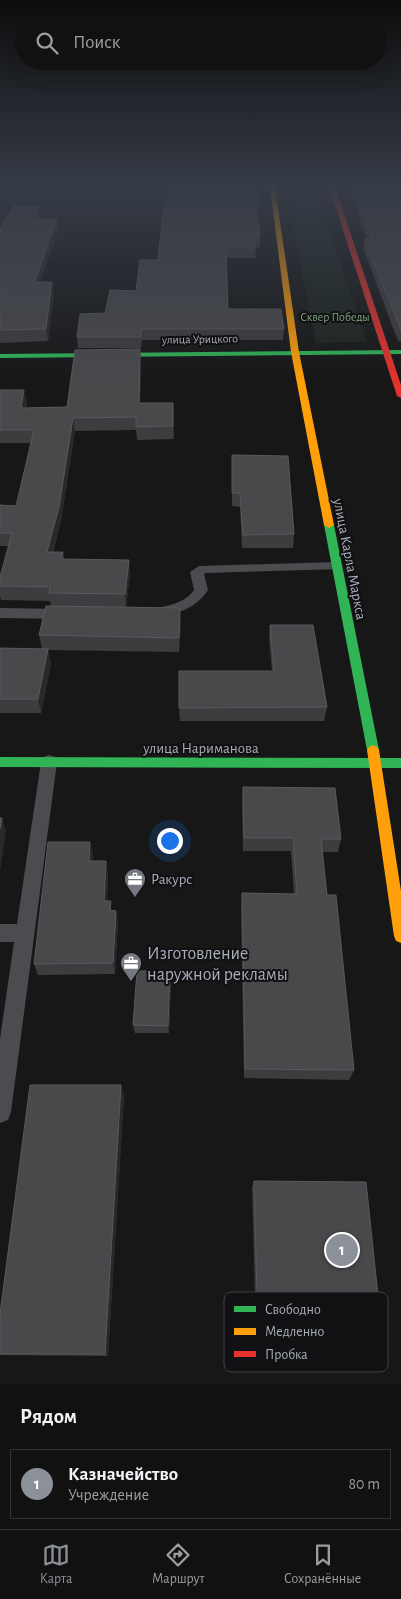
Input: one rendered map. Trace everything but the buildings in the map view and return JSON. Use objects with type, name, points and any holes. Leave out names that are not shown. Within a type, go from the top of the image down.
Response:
[{"type":"main road","name":"улица Карла Маркса","points":[[281,252],[295,352],[375,763],[401,936]]},
{"type":"main road","points":[[354,252],[401,396]]},
{"type":"main road","name":"улица Урицкого","points":[[0,356],[401,352]]},
{"type":"main road","name":"улица Нариманова","points":[[0,762],[401,763]]},
{"type":"lane","points":[[145,615],[184,606],[197,598],[201,590],[197,572],[204,568],[336,566]]},
{"type":"lane","points":[[0,613],[78,614]]},
{"type":"lane","points":[[0,1112],[49,762]]},
{"type":"lane","points":[[0,933],[25,933]]},
{"type":"green space","name":"Сквер Победы","points":[[298,252],[337,252],[367,342],[316,343]]},
{"type":"traffic: fast","points":[[0,356],[401,352]]},
{"type":"traffic: fast","points":[[329,525],[373,750]]},
{"type":"traffic: fast","points":[[0,762],[401,763]]},
{"type":"traffic: slow","points":[[281,252],[295,352],[329,525]]},
{"type":"traffic: slow","points":[[373,750],[401,936]]},
{"type":"traffic: jam","points":[[353,252],[401,396]]},
{"type":"place","name":"Ракурс","points":[[135,898]]},
{"type":"place","name":"Изготовление наружной рекламы","points":[[131,982]]},
{"type":"place","name":"Казначейство","points":[[342,1250]]}]
